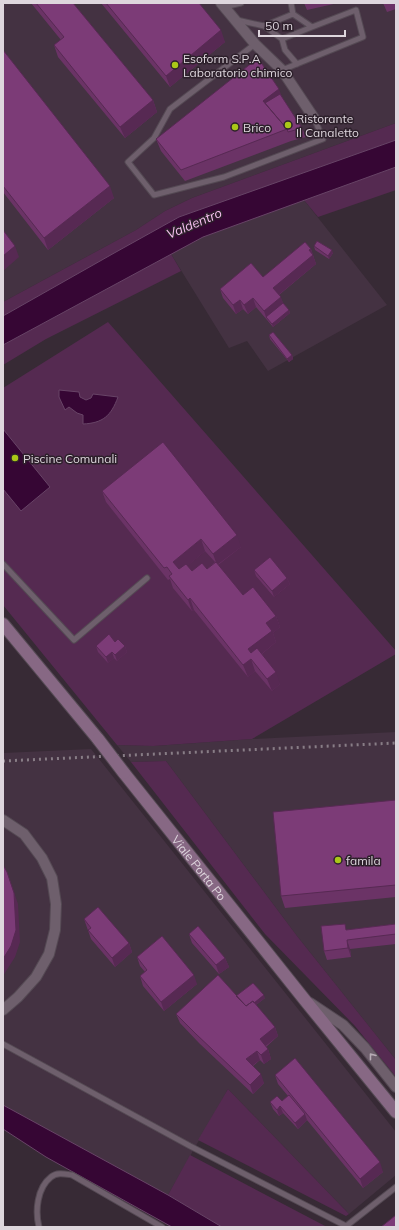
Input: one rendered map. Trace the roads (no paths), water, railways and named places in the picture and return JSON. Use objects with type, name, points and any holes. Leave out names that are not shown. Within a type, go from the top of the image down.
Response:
[{"type":"main road","name":"Viale Porta Po","points":[[3,624],[98,740],[396,1112]]},
{"type":"street","points":[[223,5],[255,44],[282,70],[314,118]]},
{"type":"street","points":[[3,820],[24,834],[42,858],[52,878],[56,904],[55,930],[49,954],[36,977],[18,997],[3,1010]]},
{"type":"street","points":[[304,999],[344,1025],[366,1048],[396,1087]]},
{"type":"lane","points":[[223,5],[241,3]]},
{"type":"lane","points":[[291,3],[293,14],[312,27]]},
{"type":"lane","points":[[282,39],[356,10],[363,37],[282,70]]},
{"type":"lane","points":[[264,26],[293,14]]},
{"type":"lane","points":[[235,20],[264,26],[282,39],[285,50],[296,64]]},
{"type":"lane","points":[[255,44],[170,109],[154,138],[128,162],[154,195],[224,177],[323,138],[314,118]]},
{"type":"lane","points":[[3,564],[74,640],[147,578]]},
{"type":"lane","points":[[3,1044],[190,1146],[345,1227],[396,1187]]},
{"type":"lane","points":[[39,1227],[37,1208],[40,1195],[45,1184],[52,1176],[62,1173],[72,1175],[162,1227]]},
{"type":"water","name":"Valdentro","points":[[396,140],[396,167],[203,237],[3,345],[3,316],[179,217]]},
{"type":"water","points":[[59,390],[79,392],[80,397],[86,400],[91,398],[93,394],[118,397],[109,414],[96,422],[83,424],[83,415],[77,413],[69,407],[65,410],[59,397]]},
{"type":"water","name":"Piscine Comunali","points":[[3,429],[50,487],[21,511],[3,489]]},
{"type":"water","points":[[3,1105],[168,1195],[222,1227],[172,1227],[46,1157],[3,1129]]},
{"type":"railway","points":[[3,761],[396,743]]},
{"type":"place","name":"Esoform S.P.A Laboratorio chimico","points":[[175,65]]},
{"type":"place","name":"Ristorante Il Canaletto","points":[[288,125]]},
{"type":"place","name":"Brico","points":[[235,127]]},
{"type":"place","name":"Piscine Comunali","points":[[15,458]]},
{"type":"place","name":"famila","points":[[338,860]]}]
